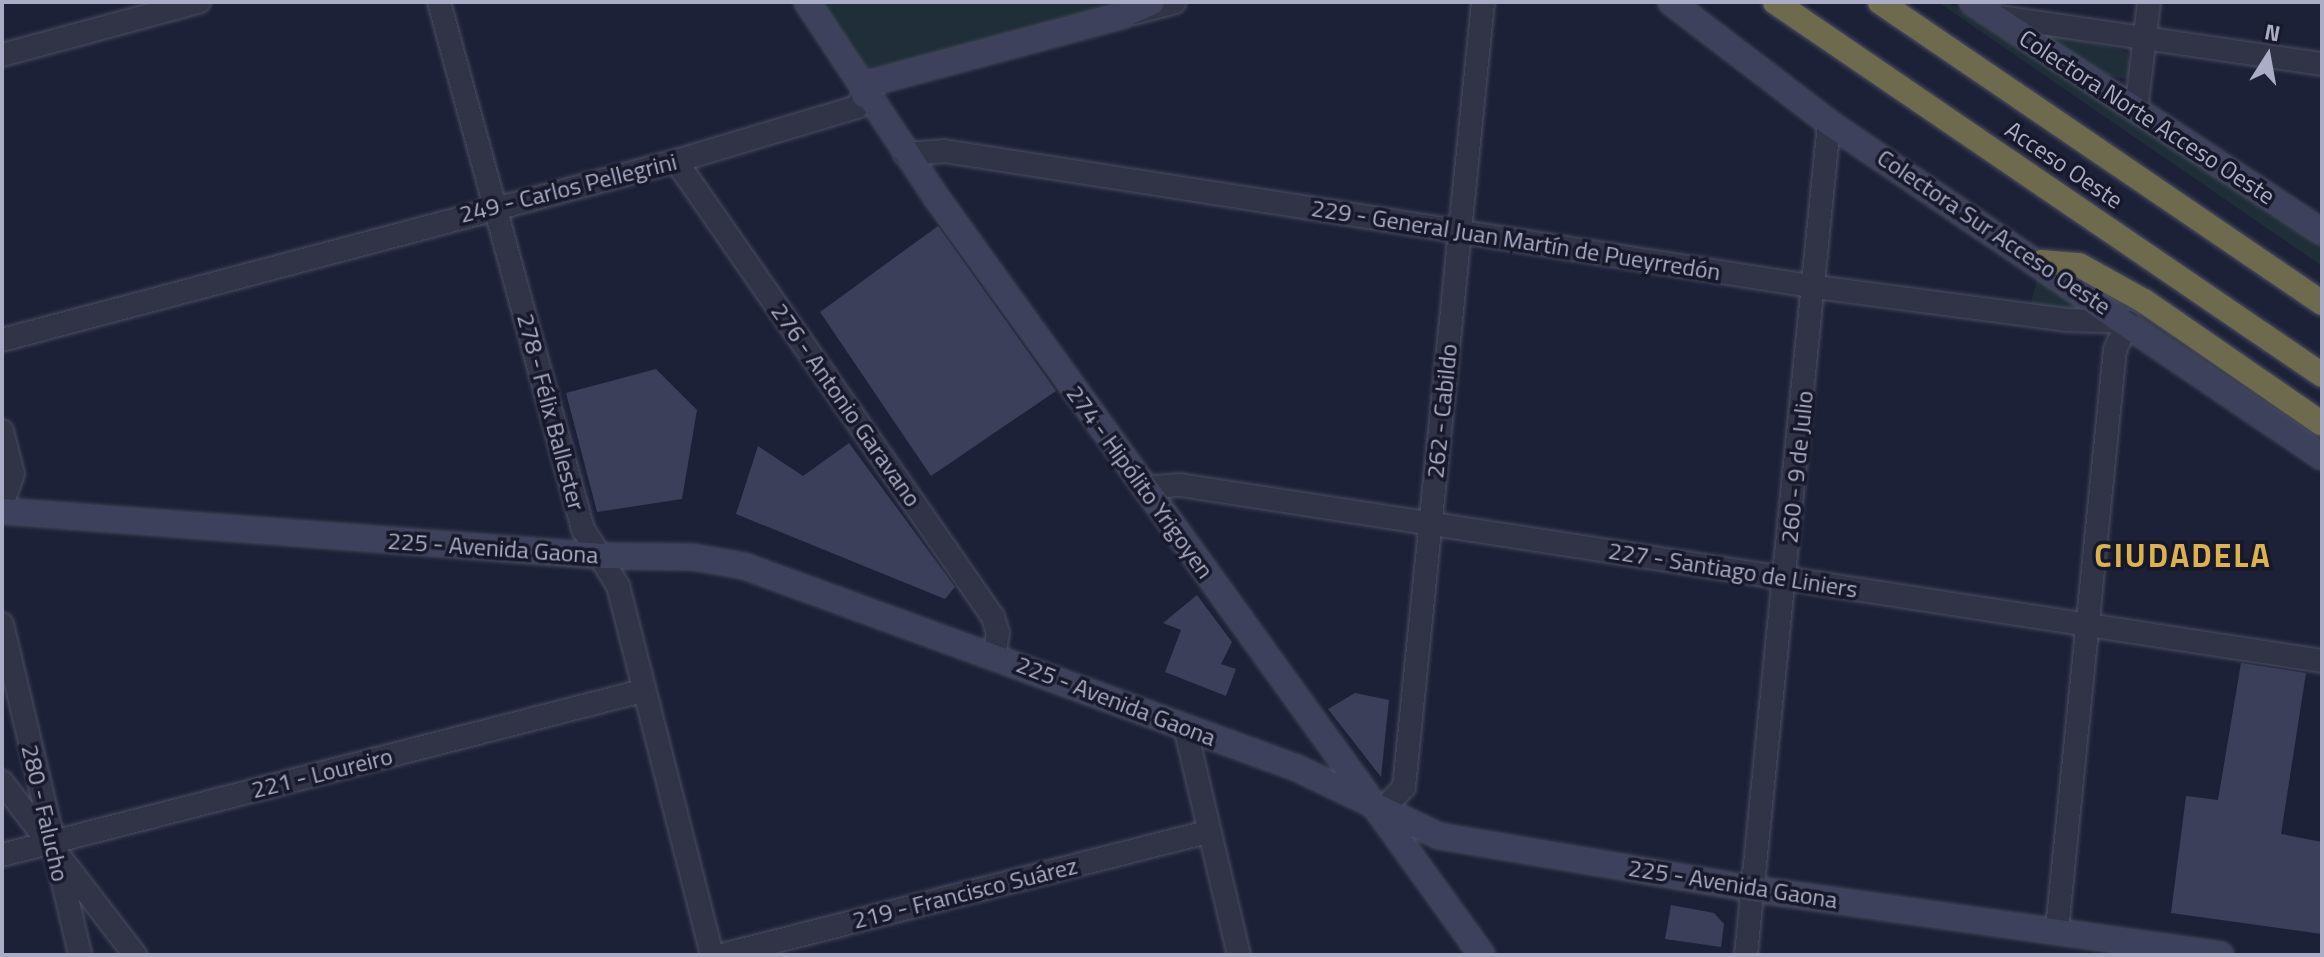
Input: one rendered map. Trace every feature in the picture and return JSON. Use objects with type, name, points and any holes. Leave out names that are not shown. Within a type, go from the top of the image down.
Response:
[{"type":"highway","name":"Acceso Oeste","points":[[1775,2],[2322,375]]},
{"type":"highway","name":"Acceso Oeste","points":[[1880,2],[2322,303]]},
{"type":"highway","points":[[2041,262],[2079,265],[2144,301],[2322,424]]},
{"type":"street","points":[[2,55],[199,2]]},
{"type":"street","name":"278 - Félix Ballester","points":[[439,2],[583,529],[618,586],[642,691],[712,955]]},
{"type":"street","name":"274 - Hipólito Yrigoyen","points":[[807,2],[864,95],[905,154],[1482,955]]},
{"type":"street","name":"249 - Carlos Pellegrini","points":[[1121,16],[1152,2]]},
{"type":"street","name":"249 - Carlos Pellegrini","points":[[2,340],[676,161],[857,107],[871,83],[1175,2]]},
{"type":"street","name":"262 - Cabildo","points":[[1381,811],[1404,787],[1483,2]]},
{"type":"street","name":"Colectora Sur Acceso Oeste","points":[[1671,2],[1829,123],[2041,262],[2322,457]]},
{"type":"street","points":[[2136,111],[2149,2]]},
{"type":"street","points":[[1983,9],[2322,64]]},
{"type":"street","name":"Colectora Norte Acceso Oeste","points":[[1983,9],[2322,232]]},
{"type":"street","name":"260 - 9 de Julio","points":[[1746,955],[1816,287],[1829,123]]},
{"type":"street","name":"229 - General Juan Martín de Pueyrredón","points":[[905,154],[944,151],[1816,287],[2066,320],[2128,322]]},
{"type":"street","name":"276 - Antonio Garavano","points":[[676,161],[993,617],[998,633],[994,655]]},
{"type":"street","points":[[2056,955],[2115,350],[2128,322]]},
{"type":"street","points":[[2,431],[13,474],[2,504]]},
{"type":"street","name":"227 - Santiago de Liniers","points":[[1144,488],[1180,485],[2322,661]]},
{"type":"street","name":"225 - Avenida Gaona","points":[[2,511],[601,556],[692,557],[744,566],[1297,768],[1381,811],[1439,836],[1753,889],[2220,955]]},
{"type":"street","name":"280 - Falucho","points":[[2,624],[50,843],[80,955]]},
{"type":"street","name":"221 - Loureiro","points":[[2,855],[642,691]]},
{"type":"street","points":[[1185,727],[1207,832],[1239,955]]},
{"type":"street","points":[[2,782],[135,955]]},
{"type":"street","name":"219 - Francisco Suárez","points":[[722,955],[1207,832]]},
{"type":"shaded area","points":[[817,2],[1119,2],[1099,12],[870,71],[861,68]]},
{"type":"shaded area","points":[[1938,2],[1948,2],[2080,89],[2189,150],[2322,240],[2322,266]]},
{"type":"shaded area","points":[[2040,32],[2119,49],[2128,53],[2132,71],[2126,79],[2110,76],[2049,44]]},
{"type":"shaded area","points":[[2037,279],[2091,310],[2029,310]]},
{"type":"building","points":[[938,226],[1056,391],[931,476],[820,312]]},
{"type":"building","points":[[656,369],[697,410],[682,499],[597,512],[566,393]]},
{"type":"building","points":[[849,443],[955,587],[945,599],[736,514],[758,446],[803,476]]},
{"type":"building","points":[[1197,595],[1232,642],[1221,664],[1236,669],[1226,696],[1165,672],[1181,630],[1163,623]]},
{"type":"building","points":[[2241,663],[2306,673],[2281,834],[2322,842],[2322,934],[2171,913],[2186,796],[2218,800]]},
{"type":"building","points":[[1355,693],[1389,700],[1381,777],[1328,709]]},
{"type":"building","points":[[1671,905],[1714,913],[1724,924],[1721,947],[1665,939]]},
{"type":"district","name":"CIUDADELA","points":[[2183,555]]}]
